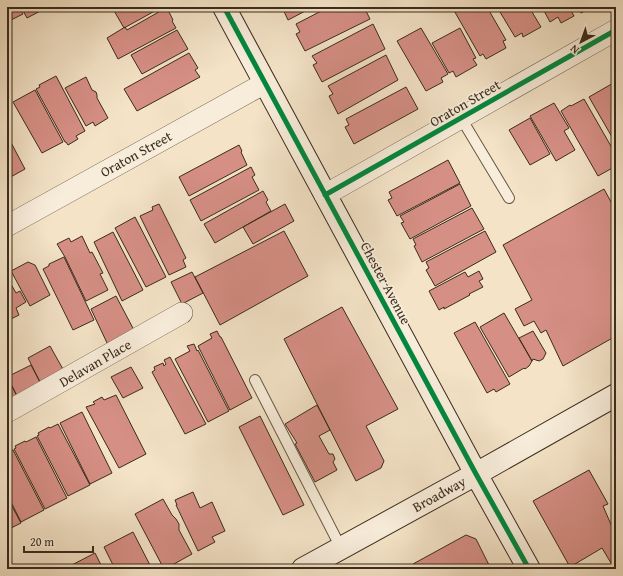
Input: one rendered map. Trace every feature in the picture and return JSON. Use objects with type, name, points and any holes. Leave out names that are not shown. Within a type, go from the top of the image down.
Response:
[{"type":"street","name":"Chester Avenue","points":[[224,7],[476,474],[529,569]]},
{"type":"street","name":"Oraton Street","points":[[326,195],[616,30]]},
{"type":"street","name":"Oraton Street","points":[[7,226],[265,84]]},
{"type":"street","name":"Delavan Place","points":[[7,412],[182,313]]},
{"type":"street","name":"Broadway","points":[[303,569],[616,395]]},
{"type":"lane","points":[[461,118],[509,198]]},
{"type":"lane","points":[[255,380],[341,548]]},
{"type":"building","points":[[7,7],[20,7],[19,8],[23,14],[7,22]]},
{"type":"building","points":[[21,7],[48,7],[27,18]]},
{"type":"building","points":[[116,7],[162,7],[124,28],[113,9]]},
{"type":"building","points":[[282,7],[313,7],[288,20]]},
{"type":"building","points":[[329,7],[364,7],[370,19],[305,51],[296,34],[300,32],[296,24]]},
{"type":"building","points":[[452,7],[487,7],[506,40],[503,41],[506,48],[486,59],[483,54],[480,56]]},
{"type":"building","points":[[497,7],[529,7],[541,27],[523,37],[522,33],[515,37]]},
{"type":"building","points":[[542,7],[569,7],[574,16],[561,23],[558,17],[550,22]]},
{"type":"building","points":[[578,7],[592,7],[581,13]]},
{"type":"building","points":[[164,9],[165,11],[168,10],[176,28],[118,59],[107,38],[125,27],[127,30]]},
{"type":"building","points":[[373,24],[385,49],[322,82],[313,65],[317,63],[312,56]]},
{"type":"building","points":[[421,28],[448,74],[441,78],[443,82],[426,91],[397,41]]},
{"type":"building","points":[[460,28],[476,58],[473,59],[477,65],[456,77],[453,71],[449,73],[432,43]]},
{"type":"building","points":[[177,30],[188,49],[142,74],[131,55]]},
{"type":"building","points":[[189,53],[198,68],[195,70],[200,77],[137,111],[124,89]]},
{"type":"building","points":[[386,55],[398,80],[338,114],[329,96],[333,94],[328,86]]},
{"type":"building","points":[[56,76],[85,131],[76,136],[78,139],[68,145],[36,89],[40,87],[39,85]]},
{"type":"building","points":[[86,77],[92,90],[96,92],[97,98],[108,118],[95,126],[93,122],[86,126],[65,88]]},
{"type":"building","points":[[615,82],[616,84],[616,144],[589,97]]},
{"type":"building","points":[[406,87],[418,109],[354,144],[345,127],[349,125],[346,119]]},
{"type":"building","points":[[35,90],[63,142],[42,153],[13,102]]},
{"type":"building","points":[[584,99],[616,155],[616,166],[598,176],[561,111]]},
{"type":"building","points":[[554,103],[569,128],[564,131],[575,150],[556,161],[530,116]]},
{"type":"building","points":[[530,118],[550,154],[530,165],[509,130]]},
{"type":"building","points":[[7,135],[25,169],[7,179]]},
{"type":"building","points":[[239,145],[247,165],[189,196],[179,177]]},
{"type":"building","points":[[448,160],[460,183],[397,216],[388,200],[392,198],[389,192]]},
{"type":"building","points":[[251,167],[255,175],[252,177],[259,190],[201,221],[190,200]]},
{"type":"building","points":[[460,184],[471,206],[410,239],[401,223],[404,222],[400,216]]},
{"type":"building","points":[[604,189],[616,211],[616,336],[563,366],[546,330],[541,333],[534,321],[524,326],[515,309],[532,300],[503,245]]},
{"type":"building","points":[[263,191],[268,200],[266,202],[271,211],[215,243],[204,224]]},
{"type":"building","points":[[159,204],[186,258],[183,260],[186,267],[169,275],[140,216],[153,210],[152,207]]},
{"type":"building","points":[[285,204],[294,221],[253,244],[243,227]]},
{"type":"building","points":[[472,208],[484,229],[422,262],[414,246],[416,245],[413,239]]},
{"type":"building","points":[[135,217],[166,277],[146,287],[115,228]]},
{"type":"building","points":[[284,231],[308,276],[220,325],[195,277]]},
{"type":"building","points":[[485,231],[496,252],[435,286],[426,270],[429,268],[426,262]]},
{"type":"building","points":[[113,232],[143,290],[122,301],[94,242]]},
{"type":"building","points":[[82,236],[90,253],[92,252],[103,273],[100,274],[108,290],[86,301],[65,257],[57,244],[69,238],[71,242]]},
{"type":"building","points":[[64,257],[94,320],[73,330],[43,269],[49,266],[49,264]]},
{"type":"building","points":[[28,262],[35,265],[50,295],[30,306],[11,271]]},
{"type":"building","points":[[479,271],[483,279],[479,281],[483,287],[444,309],[444,307],[439,310],[429,291],[465,272],[468,277]]},
{"type":"building","points":[[192,272],[203,293],[182,304],[171,282]]},
{"type":"building","points":[[7,277],[16,293],[20,291],[26,302],[16,308],[19,315],[11,319],[8,314],[7,315]]},
{"type":"building","points":[[116,296],[135,332],[108,345],[91,309]]},
{"type":"building","points":[[342,307],[398,409],[366,426],[384,461],[381,468],[356,481],[284,339]]},
{"type":"building","points":[[504,313],[532,361],[525,369],[524,368],[509,377],[480,327]]},
{"type":"building","points":[[475,322],[510,384],[496,392],[494,389],[487,393],[454,333]]},
{"type":"building","points":[[217,331],[252,398],[230,410],[198,346],[212,338],[210,334]]},
{"type":"building","points":[[533,331],[546,353],[543,359],[539,361],[533,359],[532,361],[519,338]]},
{"type":"building","points":[[194,344],[229,411],[208,422],[175,359],[190,351],[187,346]]},
{"type":"building","points":[[50,346],[64,371],[41,384],[28,358]]},
{"type":"building","points":[[170,357],[206,424],[185,434],[152,372],[155,370],[154,367],[163,363],[164,366],[166,364],[164,360]]},
{"type":"building","points":[[31,365],[41,384],[17,396],[7,377]]},
{"type":"building","points":[[131,367],[143,388],[123,398],[111,377]]},
{"type":"building","points":[[7,376],[17,396],[7,402]]},
{"type":"building","points":[[116,395],[146,454],[119,468],[86,407],[95,404],[93,402],[102,397],[104,400]]},
{"type":"building","points":[[317,405],[330,430],[319,436],[329,454],[333,454],[335,459],[333,462],[337,470],[315,482],[295,444],[297,443],[285,424]]},
{"type":"building","points":[[82,412],[112,473],[90,484],[60,423]]},
{"type":"building","points":[[260,416],[304,505],[283,515],[239,427]]},
{"type":"building","points":[[58,424],[90,485],[68,496],[37,436],[39,435],[38,433]]},
{"type":"building","points":[[36,437],[67,498],[45,509],[14,449],[16,448],[15,446]]},
{"type":"building","points":[[13,450],[44,510],[21,522],[7,494],[7,453]]},
{"type":"building","points":[[589,470],[608,504],[603,506],[616,536],[616,560],[611,563],[602,548],[570,567],[533,501]]},
{"type":"building","points":[[193,492],[200,508],[212,502],[225,531],[212,537],[215,542],[198,551],[175,500]]},
{"type":"building","points":[[7,497],[21,523],[7,530]]},
{"type":"building","points":[[163,499],[179,524],[179,530],[192,554],[165,569],[135,514]]},
{"type":"building","points":[[133,532],[152,569],[115,569],[104,547]]},
{"type":"building","points":[[466,535],[476,539],[491,569],[416,569],[413,564]]},
{"type":"building","points":[[95,553],[103,569],[66,568]]},
{"type":"cycle path","points":[[224,7],[476,474],[529,569]]},
{"type":"cycle path","points":[[325,195],[616,30]]}]
